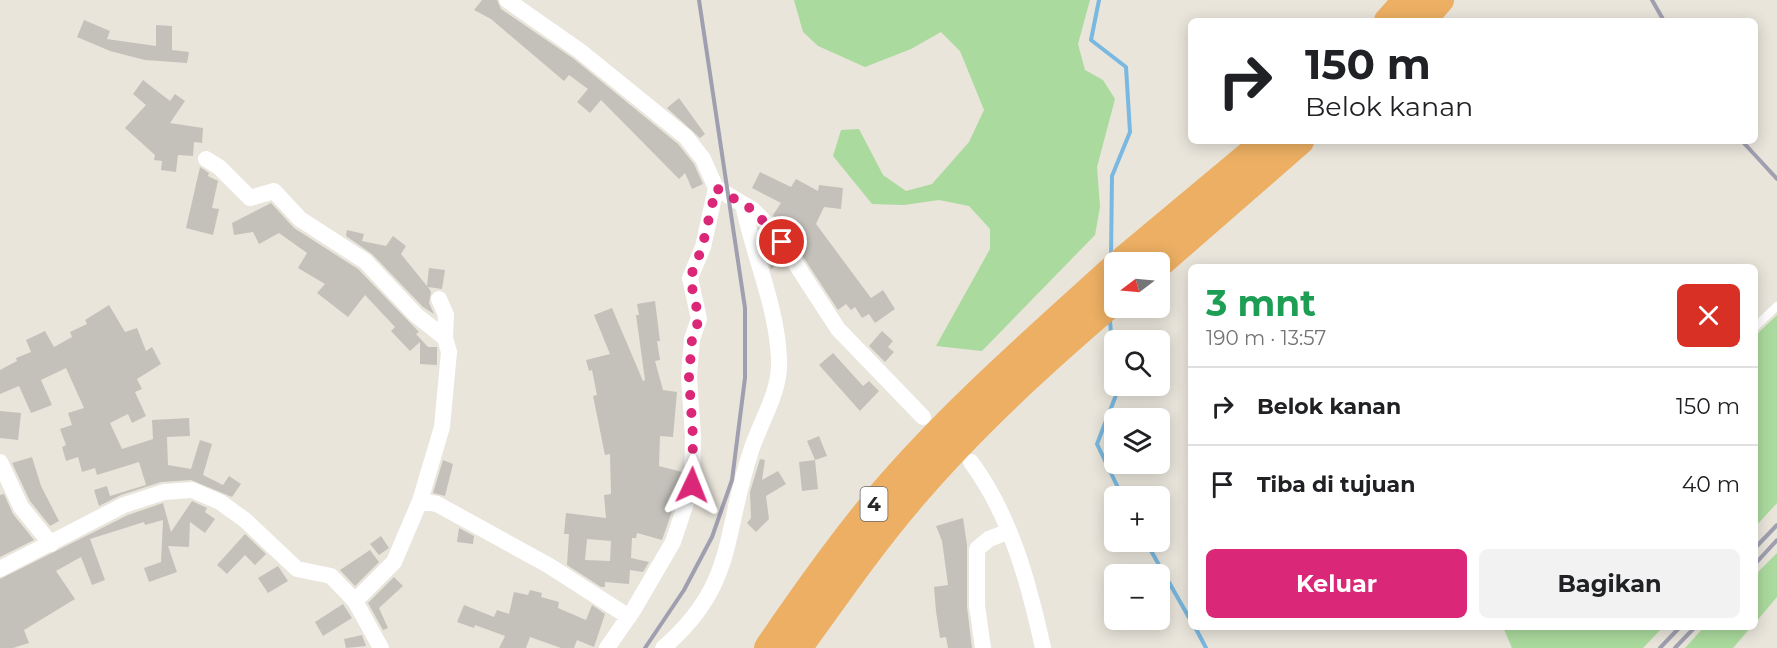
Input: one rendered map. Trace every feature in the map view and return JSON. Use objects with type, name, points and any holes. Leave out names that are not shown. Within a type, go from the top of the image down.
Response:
[{"type":"highway","points":[[1391,18],[1407,0]]},
{"type":"highway","points":[[1425,18],[1440,0]]},
{"type":"highway","points":[[1133,252],[1262,144]]},
{"type":"highway","points":[[1170,254],[1297,144]]},
{"type":"highway","name":"4","points":[[768,648],[814,581],[883,493],[1003,384],[1104,278]]},
{"type":"highway","name":"4","points":[[798,648],[869,549],[1003,384],[1104,308]]},
{"type":"street","points":[[507,0],[580,51],[686,137],[698,150],[716,188],[753,210],[775,232],[838,328],[923,417]]},
{"type":"street","points":[[206,159],[219,167],[250,198],[274,191],[300,219],[365,261],[416,315],[445,338]]},
{"type":"street","points":[[608,648],[673,542],[692,485],[693,437],[689,377],[692,339],[699,319],[690,278],[702,248],[716,188]]},
{"type":"street","points":[[663,648],[696,615],[711,593],[721,571],[728,551],[750,453],[767,414],[777,376],[778,343],[743,204]]},
{"type":"street","points":[[355,601],[394,562],[420,501],[446,404],[449,352],[445,338],[446,315],[439,299]]},
{"type":"street","points":[[0,462],[21,507],[51,544]]},
{"type":"street","points":[[972,462],[985,481],[1028,582],[1043,648]]},
{"type":"street","points":[[0,568],[51,544],[90,520],[124,505],[164,492],[192,490],[220,502],[245,520],[297,569],[331,576],[355,601],[381,648]]},
{"type":"street","points":[[420,501],[437,504],[548,565],[629,617]]},
{"type":"street","points":[[983,648],[977,606],[976,549],[989,538],[1007,532]]},
{"type":"lane","points":[[1758,324],[1777,306]]},
{"type":"green space","points":[[794,0],[1090,0],[1078,44],[1085,70],[1103,80],[1115,99],[1097,167],[1100,207],[1095,235],[982,351],[936,346],[990,249],[990,229],[969,206],[939,200],[904,205],[872,204],[833,156],[841,130],[859,129],[883,175],[906,191],[932,184],[969,142],[984,110],[960,51],[941,32],[911,49],[865,67],[818,46],[803,32]]},
{"type":"green space","points":[[1777,315],[1777,503],[1758,524],[1758,333]]},
{"type":"green space","points":[[1777,553],[1777,597],[1758,619],[1758,572]]},
{"type":"green space","points":[[1504,630],[1660,630],[1643,648],[1512,648]]},
{"type":"green space","points":[[1701,630],[1748,630],[1733,648],[1685,648]]},
{"type":"building","points":[[482,0],[497,0],[501,9],[574,59],[678,144],[694,164],[703,184],[692,189],[685,173],[679,179],[601,100],[590,113],[577,102],[588,89],[569,75],[564,81],[491,19],[474,10]]},
{"type":"building","points":[[84,20],[110,31],[107,39],[156,46],[156,25],[172,26],[172,50],[189,52],[187,63],[145,60],[110,51],[77,37]]},
{"type":"building","points":[[143,80],[170,101],[175,94],[185,101],[170,123],[203,128],[202,143],[194,142],[193,156],[178,155],[176,172],[161,170],[162,161],[154,160],[155,155],[125,128],[146,105],[133,94]]},
{"type":"building","points":[[679,98],[705,134],[700,138],[667,108]]},
{"type":"building","points":[[200,167],[209,173],[208,176],[218,181],[212,208],[219,209],[213,235],[186,228]]},
{"type":"building","points":[[760,172],[791,187],[796,179],[818,191],[819,185],[843,188],[841,209],[824,207],[816,224],[871,298],[883,290],[895,309],[875,323],[869,314],[862,318],[855,307],[851,310],[846,304],[838,310],[796,246],[800,242],[789,234],[773,215],[781,203],[752,188]]},
{"type":"building","points":[[271,203],[294,228],[358,269],[419,332],[416,334],[428,347],[437,347],[437,365],[420,364],[420,342],[410,351],[391,331],[395,327],[365,295],[348,317],[317,293],[325,284],[298,268],[307,253],[279,233],[259,244],[253,232],[234,235],[232,223]]},
{"type":"building","points":[[347,230],[364,234],[362,241],[386,246],[393,236],[406,246],[401,254],[427,286],[429,268],[445,270],[442,289],[428,287],[431,292],[429,303],[434,314],[423,307],[372,254],[346,236]]},
{"type":"building","points":[[770,243],[781,261],[771,269],[765,247]]},
{"type":"building","points":[[655,301],[660,360],[655,361],[663,390],[677,392],[673,437],[660,436],[659,466],[682,472],[682,483],[662,540],[637,533],[636,538],[632,538],[631,558],[649,562],[643,572],[630,570],[629,584],[605,582],[605,587],[601,587],[567,565],[569,534],[564,534],[566,513],[606,518],[604,495],[611,494],[610,454],[605,455],[593,396],[597,395],[592,370],[589,371],[586,360],[610,354],[594,315],[612,308],[643,381],[645,380],[636,315],[639,315],[637,304]],"holes":[[[587,539],[611,541],[610,561],[585,560]]]},
{"type":"building","points":[[109,305],[125,332],[137,328],[146,351],[152,347],[161,364],[137,379],[142,389],[135,392],[146,416],[132,423],[128,414],[110,423],[122,449],[153,439],[152,420],[189,418],[190,436],[167,437],[168,465],[191,469],[200,440],[212,444],[203,475],[223,485],[229,476],[241,484],[232,497],[191,480],[161,482],[121,495],[99,506],[94,490],[107,486],[110,496],[146,485],[139,462],[97,475],[95,468],[82,472],[78,457],[66,461],[62,447],[66,445],[60,429],[72,425],[68,413],[84,408],[66,368],[41,380],[52,405],[31,413],[19,386],[0,394],[0,370],[17,361],[16,358],[31,352],[26,340],[45,331],[54,347],[72,337],[70,332],[87,324],[85,320]]},
{"type":"building","points":[[882,331],[893,341],[888,347],[894,352],[885,362],[869,346]]},
{"type":"building","points":[[833,353],[863,386],[869,381],[879,391],[860,411],[819,365]]},
{"type":"building","points":[[0,411],[21,413],[18,440],[0,438]]},
{"type":"building","points":[[819,436],[827,456],[815,460],[807,441]]},
{"type":"building","points":[[32,457],[41,486],[59,521],[50,526],[30,501],[12,463]]},
{"type":"building","points":[[760,459],[765,460],[762,480],[778,471],[786,484],[766,496],[769,519],[756,532],[747,523],[751,518],[750,492]]},
{"type":"building","points":[[443,460],[453,464],[445,496],[433,493]]},
{"type":"building","points":[[815,460],[818,489],[802,491],[799,462]]},
{"type":"building","points":[[4,494],[13,514],[34,540],[0,557],[0,495]]},
{"type":"building","points":[[192,501],[207,508],[205,512],[215,519],[205,533],[190,522],[189,547],[168,546],[177,572],[149,582],[144,568],[161,562],[163,520],[145,525],[144,522],[90,539],[105,580],[92,585],[81,557],[56,571],[75,599],[24,630],[29,643],[13,648],[0,648],[0,579],[128,515],[163,503],[171,532]]},
{"type":"building","points":[[963,518],[967,545],[967,607],[972,648],[948,648],[946,637],[940,638],[936,611],[934,587],[948,585],[942,541],[936,526]]},
{"type":"building","points":[[459,528],[474,536],[473,544],[457,542]]},
{"type":"building","points":[[245,534],[266,554],[255,565],[245,555],[227,574],[217,565]]},
{"type":"building","points":[[381,536],[389,548],[379,555],[370,544]]},
{"type":"building","points":[[370,550],[379,562],[355,586],[340,570]]},
{"type":"building","points":[[278,566],[288,581],[268,593],[258,578]]},
{"type":"building","points":[[394,577],[403,586],[379,608],[388,628],[383,630],[368,603]]},
{"type":"building","points":[[530,590],[542,593],[541,597],[559,602],[558,608],[586,620],[592,605],[605,614],[594,647],[577,640],[574,648],[561,648],[530,637],[526,648],[499,648],[505,636],[475,625],[474,628],[457,622],[464,605],[494,617],[497,610],[509,614],[514,592],[528,595]]},
{"type":"building","points":[[343,604],[352,618],[323,636],[315,622]]},
{"type":"building","points":[[362,635],[366,646],[346,648],[344,639]]},
{"type":"waterway","points":[[1099,0],[1091,40],[1126,67],[1130,132],[1112,176],[1111,252]]},
{"type":"waterway","points":[[1110,321],[1111,330]]},
{"type":"waterway","points":[[1116,396],[1097,444],[1117,486]]},
{"type":"waterway","points":[[1152,552],[1188,616]]},
{"type":"waterway","points":[[1197,630],[1206,648]]},
{"type":"railway","points":[[645,648],[684,590],[712,537],[732,480],[745,378],[745,308],[699,0]]},
{"type":"railway","points":[[1652,0],[1662,18]]},
{"type":"railway","points":[[1745,144],[1777,179]]},
{"type":"railway","points":[[1758,545],[1777,525]]},
{"type":"railway","points":[[1758,561],[1777,540]]},
{"type":"railway","points":[[1660,648],[1677,630]]},
{"type":"railway","points":[[1675,648],[1692,630]]},
{"type":"route","points":[[692,485],[693,437],[689,377],[692,339],[698,326],[699,313],[690,278],[702,248],[709,210],[716,188],[753,210],[782,242]]}]
